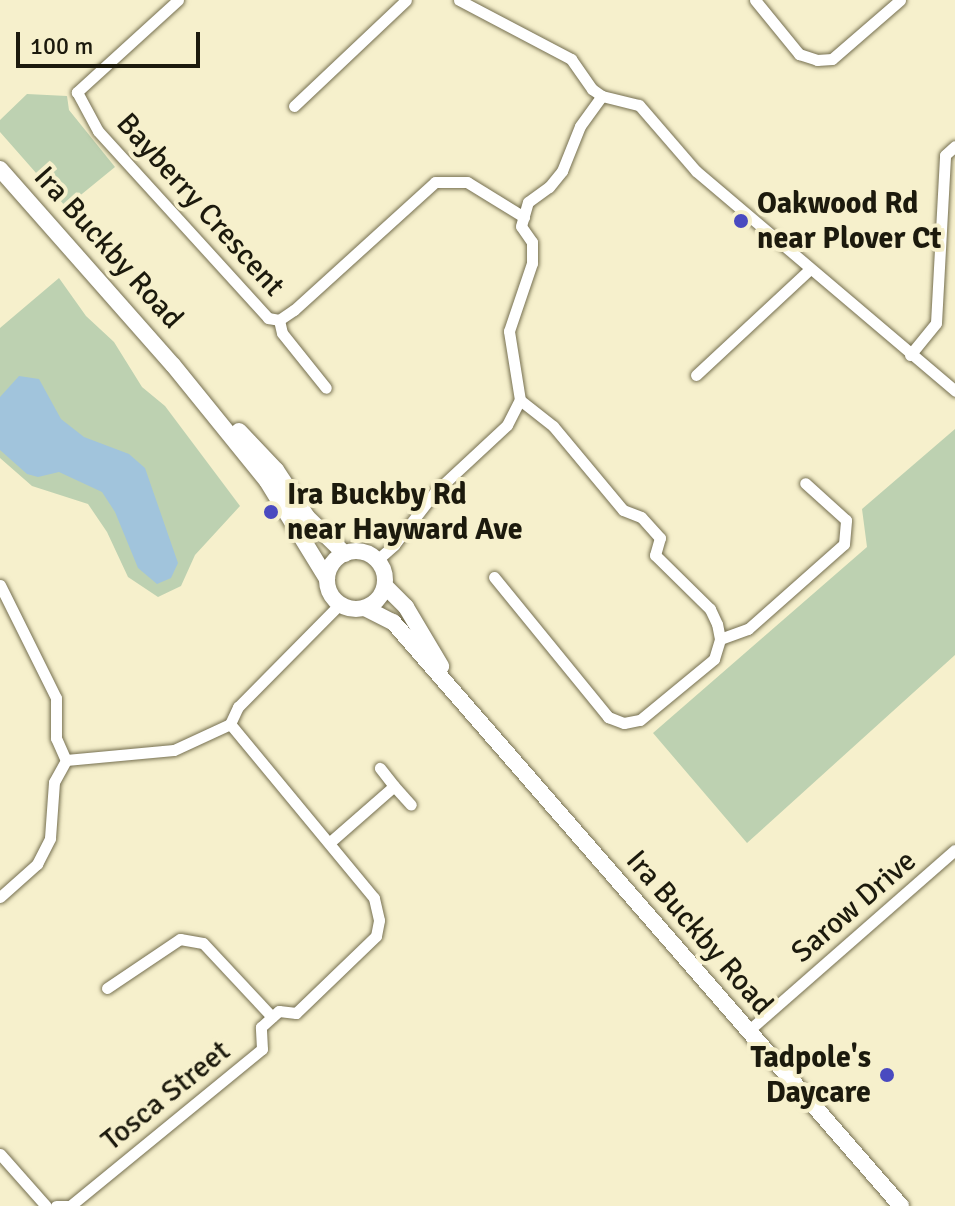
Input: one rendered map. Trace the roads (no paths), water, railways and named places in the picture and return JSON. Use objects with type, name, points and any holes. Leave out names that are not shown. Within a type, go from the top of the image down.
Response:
[{"type":"street","name":"Bayberry Crescent","points":[[178,0],[77,92],[98,131],[268,318],[279,320],[435,182],[467,182],[524,217]]},
{"type":"street","points":[[294,106],[406,0]]},
{"type":"street","points":[[459,0],[571,59],[592,89],[602,96],[639,105],[696,171],[955,391]]},
{"type":"street","points":[[755,0],[799,54],[817,60],[832,59],[900,0]]},
{"type":"street","points":[[377,560],[394,545],[435,492],[507,425],[520,400],[509,331],[532,263],[532,242],[521,226],[528,202],[549,187],[562,171],[580,126],[602,96]]},
{"type":"street","points":[[910,355],[936,323],[945,155],[955,146]]},
{"type":"street","name":"Ira Buckby Road","points":[[0,169],[173,365],[267,481],[327,579]]},
{"type":"street","points":[[696,375],[810,269]]},
{"type":"street","points":[[279,320],[282,333],[326,388]]},
{"type":"street","name":"Ira Buckby Road","points":[[173,365],[276,470],[307,517],[345,554]]},
{"type":"street","points":[[494,577],[608,717],[624,723],[640,720],[714,659],[720,639],[710,609],[655,555],[660,538],[641,517],[623,510],[553,426],[520,400]]},
{"type":"street","points":[[720,639],[748,629],[844,544],[846,520],[805,483]]},
{"type":"street","points":[[362,552],[377,560],[382,568],[385,586],[378,600],[365,608],[340,604],[328,589],[327,579],[333,564],[345,554],[362,552]]},
{"type":"street","points":[[0,585],[56,698],[56,738],[66,760]]},
{"type":"street","name":"Ira Buckby Road","points":[[385,586],[406,607],[458,695]]},
{"type":"street","points":[[66,760],[174,750],[230,724],[238,707],[340,604]]},
{"type":"street","name":"Ira Buckby Road","points":[[365,608],[393,622],[901,1206]]},
{"type":"street","points":[[107,988],[180,939],[203,943],[272,1017],[279,1011],[296,1013],[376,936],[379,920],[374,898],[230,724]]},
{"type":"street","points":[[0,897],[37,864],[50,838],[54,782],[66,760]]},
{"type":"street","points":[[380,768],[411,805]]},
{"type":"street","points":[[329,843],[394,786]]},
{"type":"street","name":"Sarow Drive","points":[[748,1031],[955,850]]},
{"type":"street","name":"Tosca Street","points":[[56,1206],[70,1206],[262,1049],[261,1027],[272,1017]]},
{"type":"street","points":[[0,1154],[46,1206]]},
{"type":"water","points":[[19,376],[39,379],[61,419],[84,437],[129,454],[145,468],[178,563],[171,578],[157,584],[138,568],[115,512],[102,492],[59,472],[38,477],[27,474],[0,450],[0,397]]},
{"type":"place","name":"Oakwood Rd near Plover Ct","points":[[741,221]]},
{"type":"place","name":"Ira Buckby Rd near Hayward Ave","points":[[271,512]]},
{"type":"place","name":"Tadpole's Daycare","points":[[887,1075]]}]
